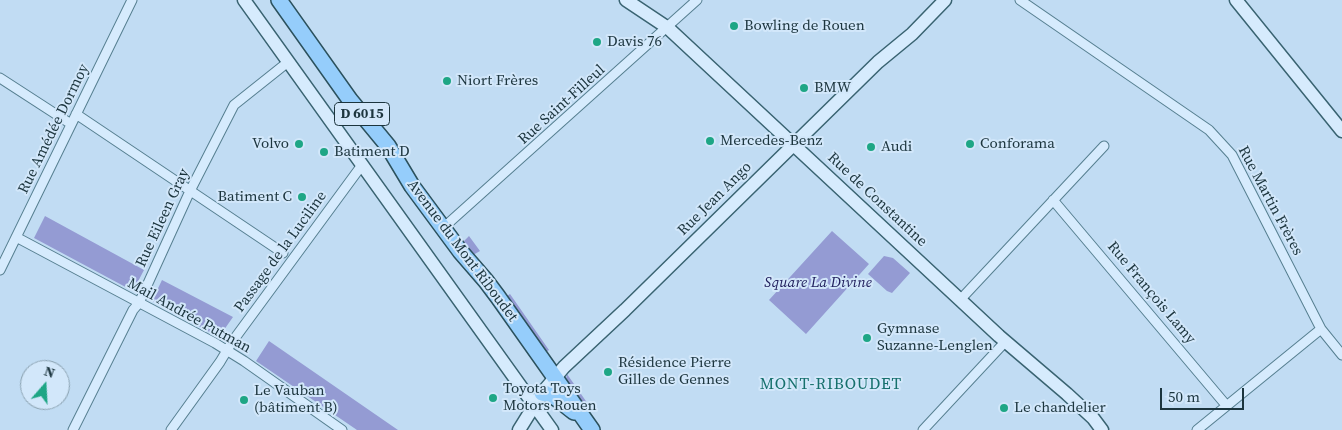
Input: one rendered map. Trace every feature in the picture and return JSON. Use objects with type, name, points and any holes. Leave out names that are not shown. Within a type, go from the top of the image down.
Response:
[{"type":"main road","name":"Avenue du Mont Riboudet","points":[[279,0],[350,100],[388,146],[412,186],[460,251],[486,281],[588,424]]},
{"type":"main road","name":"D 6015","points":[[538,399],[551,394],[588,424]]},
{"type":"street","name":"Rue Amédée Dormoy","points":[[0,270],[132,0]]},
{"type":"street","name":"Avenue du Mont Riboudet","points":[[244,0],[362,165],[538,399],[552,430]]},
{"type":"street","name":"Rue de Constantine","points":[[626,0],[668,28],[1005,342],[1093,418],[1102,430]]},
{"type":"street","name":"Rue Saint-Filleul","points":[[443,228],[697,0]]},
{"type":"street","name":"Rue Jean Ango","points":[[519,430],[538,399],[555,377],[884,57],[912,34],[946,0]]},
{"type":"street","name":"Rue Martin Frères","points":[[1020,0],[1209,130],[1222,142],[1232,155],[1320,329],[1342,355]]},
{"type":"street","points":[[1236,0],[1342,130]]},
{"type":"street","name":"Rue Eileen Gray","points":[[73,430],[133,310],[139,303],[190,191],[234,105],[288,62]]},
{"type":"street","points":[[0,78],[71,124]]},
{"type":"street","points":[[76,114],[283,253]]},
{"type":"street","points":[[960,300],[1104,146]]},
{"type":"street","name":"Passage de la Luciline","points":[[171,430],[362,165]]},
{"type":"street","name":"Rue François Lamy","points":[[1053,200],[1226,405]]},
{"type":"street","name":"Mail Andrée Putman","points":[[16,237],[227,351],[342,430]]},
{"type":"street","points":[[1197,430],[1320,329]]},
{"type":"street","points":[[923,430],[1005,342]]},
{"type":"green space","points":[[45,216],[144,270],[133,291],[34,238]]},
{"type":"green space","name":"Square La Divine","points":[[832,231],[869,264],[806,334],[769,300]]},
{"type":"green space","points":[[469,236],[480,251],[473,255],[463,242]]},
{"type":"green space","points":[[884,256],[893,258],[910,273],[892,293],[887,291],[868,274]]},
{"type":"green space","points":[[162,280],[233,317],[219,337],[152,301]]},
{"type":"green space","points":[[510,294],[549,350],[546,352],[507,296]]},
{"type":"green space","points":[[269,341],[398,430],[357,430],[256,361]]},
{"type":"green space","points":[[567,374],[588,404],[585,406],[566,379]]},
{"type":"place","name":"Bowling de Rouen","points":[[734,26]]},
{"type":"place","name":"Davis 76","points":[[597,42]]},
{"type":"place","name":"Niort Frères","points":[[447,81]]},
{"type":"place","name":"BMW","points":[[804,88]]},
{"type":"place","name":"Mercedes-Benz","points":[[710,141]]},
{"type":"place","name":"Volvo","points":[[299,144]]},
{"type":"place","name":"Conforama","points":[[970,144]]},
{"type":"place","name":"Audi","points":[[871,147]]},
{"type":"place","name":"Batiment D","points":[[324,152]]},
{"type":"place","name":"Batiment C","points":[[302,197]]},
{"type":"place","name":"Gymnase Suzanne-Lenglen","points":[[867,338]]},
{"type":"place","name":"Résidence Pierre Gilles de Gennes","points":[[608,372]]},
{"type":"place","name":"Toyota Toys Motors Rouen","points":[[493,398]]},
{"type":"place","name":"Le Vauban (bâtiment B)","points":[[244,400]]},
{"type":"place","name":"Le chandelier","points":[[1004,408]]},
{"type":"district","name":"MONT-RIBOUDET","points":[[831,385]]}]
